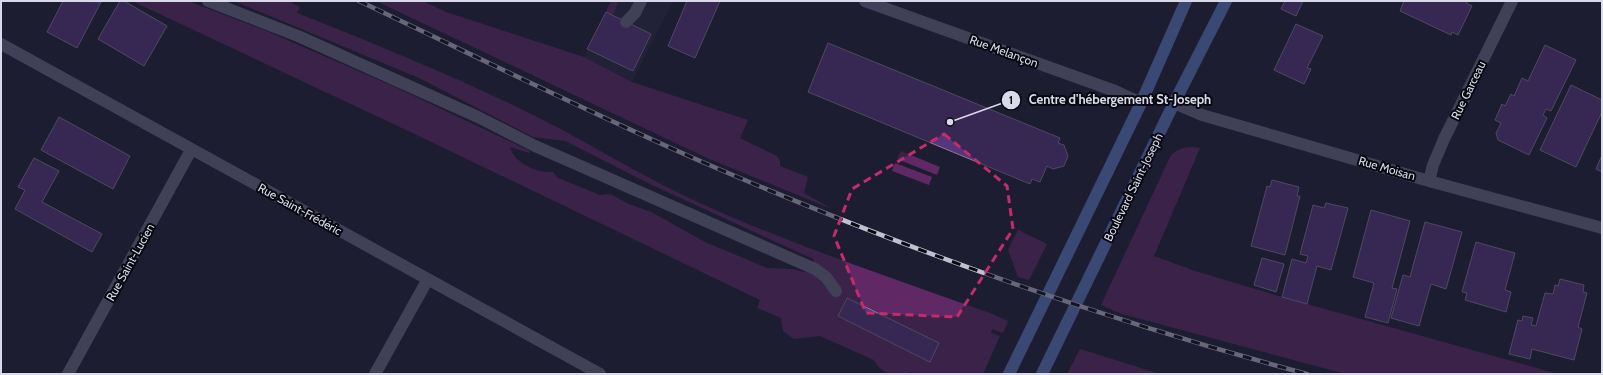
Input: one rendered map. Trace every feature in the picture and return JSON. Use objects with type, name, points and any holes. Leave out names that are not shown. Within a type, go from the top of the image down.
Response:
[{"type":"main road","points":[[1009,374],[1142,103],[1186,1]]},
{"type":"main road","name":"Boulevard Saint-Joseph","points":[[1042,374],[1174,103],[1226,1]]},
{"type":"street","points":[[208,1],[298,36],[478,117],[535,146],[815,269],[826,277],[836,291]]},
{"type":"street","points":[[626,22],[635,13],[641,1]]},
{"type":"street","name":"Rue Melançon","points":[[865,1],[1115,91],[1142,103]]},
{"type":"street","name":"Rue Garceau","points":[[1429,181],[1433,165],[1444,139],[1512,1]]},
{"type":"street","name":"Rue Saint-Frédéric","points":[[1,44],[600,374]]},
{"type":"street","name":"Rue Moisan","points":[[1174,103],[1202,115],[1429,181],[1602,228]]},
{"type":"street","name":"Rue Saint-Lucien","points":[[68,374],[191,150]]},
{"type":"street","points":[[375,374],[428,279]]},
{"type":"highlighted area","points":[[944,134],[1007,186],[1013,229],[957,317],[866,313],[834,236],[852,189]]},
{"type":"shaded area","points":[[132,1],[188,1],[269,32],[395,87],[530,151],[529,153],[510,147],[517,158],[527,166],[540,171],[553,172],[558,178],[600,195],[610,194],[629,204],[651,212],[705,242],[767,268],[792,269],[809,273],[814,264],[813,259],[650,184],[565,141],[533,137],[419,78],[234,1],[288,1],[300,7],[297,13],[390,50],[511,104],[689,198],[800,245],[990,313],[1008,321],[1003,333],[992,329],[991,333],[1000,336],[983,374],[914,374],[911,372],[899,374],[889,373],[880,369],[874,360],[820,336],[794,339],[783,331],[781,318],[757,308],[760,300],[421,137]],"holes":[[[846,298],[939,343],[930,361],[838,316]]]},
{"type":"shaded area","points":[[376,1],[423,1],[446,12],[584,57],[632,82],[748,120],[740,138],[777,156],[780,161],[780,166],[808,177],[804,193],[832,209],[707,158]]},
{"type":"shaded area","points":[[611,1],[673,1],[632,82],[584,57]]},
{"type":"shaded area","points":[[611,1],[619,1],[613,15],[606,12]]},
{"type":"shaded area","points":[[1192,147],[1200,148],[1154,256],[1195,271],[1282,297],[1558,374],[1346,374],[1122,314],[1101,305],[1170,157],[1180,149]]},
{"type":"shaded area","points":[[901,151],[940,167],[937,175],[897,159]]},
{"type":"shaded area","points":[[895,163],[932,177],[929,185],[892,171]]},
{"type":"shaded area","points":[[1018,230],[1047,244],[1029,280],[1018,277],[1008,250]]},
{"type":"shaded area","points":[[1080,349],[1160,374],[1067,374]]},
{"type":"building","points":[[63,1],[101,2],[77,48],[47,32]]},
{"type":"building","points":[[120,1],[124,1],[167,26],[144,66],[98,39]]},
{"type":"building","points":[[687,1],[720,1],[695,58],[668,46]]},
{"type":"building","points":[[1285,1],[1303,1],[1296,16],[1281,9]]},
{"type":"building","points":[[1404,1],[1465,1],[1472,6],[1458,35],[1452,32],[1451,35],[1400,11]]},
{"type":"building","points":[[606,12],[651,34],[633,71],[587,49]]},
{"type":"building","points":[[1296,24],[1323,36],[1307,68],[1311,69],[1304,84],[1274,70]]},
{"type":"building","points":[[828,43],[1060,138],[1058,143],[1064,145],[1068,156],[1064,166],[1053,169],[1047,166],[1040,182],[1032,179],[1030,184],[808,92]]},
{"type":"building","points":[[1545,45],[1576,60],[1551,111],[1546,109],[1543,115],[1547,118],[1529,155],[1498,140],[1496,133],[1501,123],[1495,120],[1502,104],[1505,106],[1511,94],[1514,96],[1522,78],[1528,81]]},
{"type":"building","points":[[1571,85],[1602,100],[1602,112],[1576,167],[1540,150]]},
{"type":"building","points":[[59,117],[130,156],[113,189],[41,150]]},
{"type":"building","points":[[1602,155],[1602,172],[1596,169]]},
{"type":"building","points":[[34,158],[59,171],[42,202],[102,234],[92,252],[15,209],[25,190],[18,187]]},
{"type":"building","points":[[1272,180],[1299,187],[1297,196],[1300,196],[1285,255],[1251,246],[1267,186],[1270,187]]},
{"type":"building","points":[[1326,203],[1348,208],[1331,270],[1317,266],[1307,304],[1282,297],[1292,259],[1306,263],[1308,256],[1300,254],[1313,205],[1324,208]]},
{"type":"building","points":[[1371,210],[1410,221],[1392,288],[1397,289],[1388,323],[1365,317],[1374,283],[1353,277]]},
{"type":"building","points":[[1425,222],[1462,232],[1446,289],[1431,284],[1419,326],[1391,318],[1403,275],[1410,277]]},
{"type":"building","points":[[1476,242],[1515,253],[1505,290],[1511,292],[1506,312],[1465,300],[1467,293],[1462,292]]},
{"type":"building","points":[[1262,258],[1284,264],[1276,292],[1254,285]]},
{"type":"building","points":[[1560,279],[1584,285],[1583,292],[1587,293],[1578,327],[1582,329],[1574,360],[1532,349],[1530,359],[1509,354],[1518,320],[1522,321],[1523,316],[1533,318],[1531,325],[1536,326],[1545,293],[1553,294],[1555,285],[1558,286]]},
{"type":"building","points":[[847,298],[939,343],[930,362],[838,316]]},
{"type":"railway","points":[[359,1],[663,145],[854,225],[1078,306],[1230,353],[1307,374]]},
{"type":"place","name":"Centre d'hébergement St-Joseph","points":[[950,122]]}]
